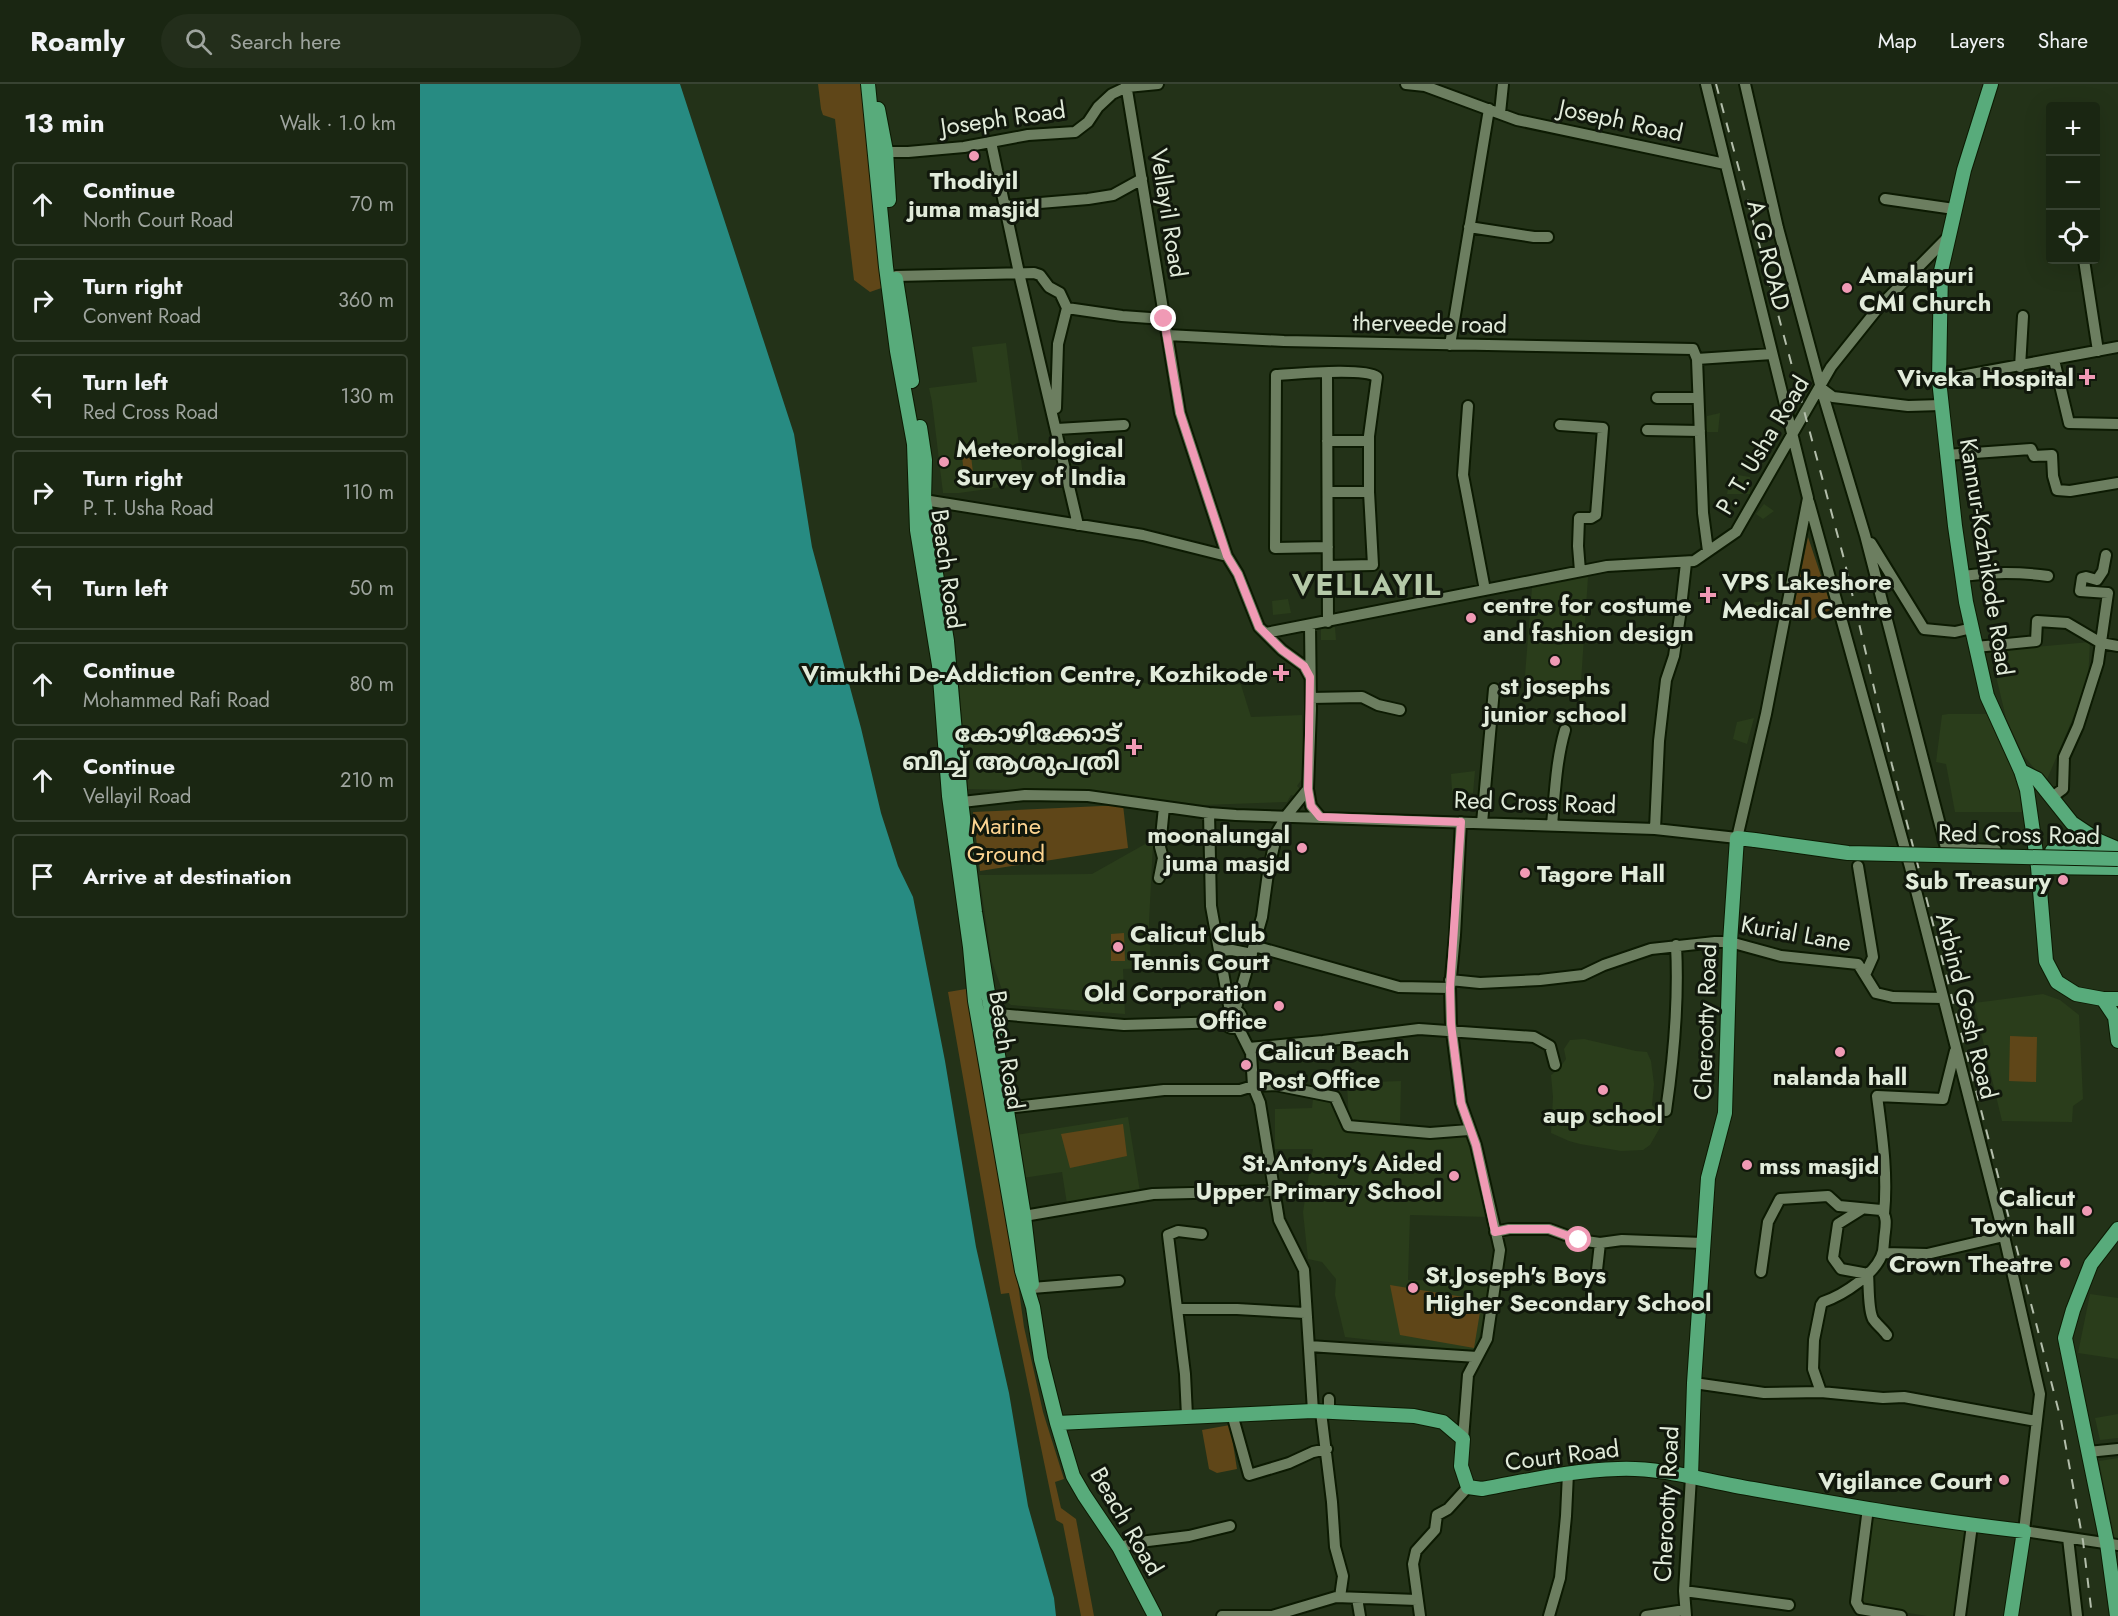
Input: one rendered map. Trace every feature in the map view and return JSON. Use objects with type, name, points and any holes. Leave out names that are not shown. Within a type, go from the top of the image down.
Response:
[{"type":"main road","name":"Beach Road","points":[[868,84],[923,443],[924,500],[947,641],[956,802]]},
{"type":"main road","name":"Beach Road","points":[[875,84],[886,267],[897,351],[914,444],[917,530],[939,665],[956,802],[975,912],[984,1013],[1022,1271],[1033,1307]]},
{"type":"main road","name":"Kannur-Kozhikode Road","points":[[1991,84],[1964,170],[1941,272],[1939,380],[1962,576],[1987,696],[2021,771],[2027,790],[2038,867],[2046,961],[2057,981],[2076,994],[2118,999]]},
{"type":"main road","points":[[2021,771],[2037,778],[2072,823],[2099,841],[2118,850]]},
{"type":"main road","name":"Red Cross Road","points":[[1737,838],[1848,853],[2118,859]]},
{"type":"main road","name":"Cherootty Road","points":[[1691,1477],[1694,1383],[1708,1178],[1725,1113],[1730,942],[1737,838]]},
{"type":"main road","points":[[2035,851],[2118,850]]},
{"type":"main road","points":[[2038,867],[2118,868]]},
{"type":"main road","points":[[2103,999],[2115,1017],[2118,1041]]},
{"type":"main road","name":"Beach Road","points":[[984,1013],[1006,1108],[1032,1271],[1033,1307],[1041,1359],[1057,1423],[1074,1476],[1083,1495],[1119,1547],[1155,1616]]},
{"type":"main road","points":[[2117,1616],[2112,1544],[2088,1452],[2065,1338],[2091,1264],[2118,1229]]},
{"type":"main road","points":[[1057,1423],[1323,1409],[1413,1416],[1443,1422],[1463,1439],[1461,1466],[1468,1487]]},
{"type":"main road","name":"Court Road","points":[[1468,1487],[1482,1489],[1568,1473],[1619,1468],[1666,1471],[1750,1489],[1971,1525],[2024,1531]]},
{"type":"main road","points":[[2011,1616],[2024,1531]]},
{"type":"street","name":"Joseph Road","points":[[880,152],[908,152],[1044,133],[1075,132],[1088,122],[1098,107],[1112,94],[1127,86],[1158,84]]},
{"type":"street","name":"Joseph Road","points":[[1406,84],[1425,86],[1517,120],[1725,164]]},
{"type":"street","points":[[1500,113],[1503,84]]},
{"type":"street","name":"A G ROAD","points":[[1706,84],[1792,436]]},
{"type":"street","points":[[1745,84],[1778,228],[1821,388],[1865,535],[1946,848],[2035,851]]},
{"type":"street","name":"Vellayil Road","points":[[1127,86],[1180,413],[1227,556],[1238,574],[1259,627],[1282,650],[1304,666],[1310,677]]},
{"type":"street","points":[[1450,345],[1489,109]]},
{"type":"street","points":[[991,142],[1078,525]]},
{"type":"street","points":[[1005,206],[1088,200],[1113,195],[1142,179]]},
{"type":"street","points":[[1885,199],[1954,210]]},
{"type":"street","points":[[1469,228],[1548,237]]},
{"type":"street","name":"P. T. Usha Road","points":[[1266,633],[1607,566],[1694,561],[1737,532],[1831,367],[1879,307],[1947,238]]},
{"type":"street","points":[[2085,264],[2098,351]]},
{"type":"street","points":[[896,276],[1034,273],[1040,275],[1049,287],[1060,293],[1067,308],[1058,344],[1056,426]]},
{"type":"street","points":[[1067,308],[1164,319]]},
{"type":"street","points":[[2020,367],[2023,316]]},
{"type":"street","name":"therveede road","points":[[1167,335],[1695,354],[1772,354]]},
{"type":"street","points":[[1939,380],[2020,367],[2118,347]]},
{"type":"street","points":[[1695,354],[1703,513],[1708,552]]},
{"type":"street","points":[[2054,360],[2069,423],[2118,423]]},
{"type":"street","points":[[1328,547],[1275,548],[1276,375],[1354,372],[1373,374],[1377,377],[1369,441],[1373,565],[1328,566]]},
{"type":"street","points":[[1327,373],[1329,622]]},
{"type":"street","points":[[1821,388],[1833,397],[1908,406],[1941,405]]},
{"type":"street","points":[[1657,398],[1697,399]]},
{"type":"street","points":[[1468,406],[1463,475],[1485,590]]},
{"type":"street","points":[[1056,426],[1124,425]]},
{"type":"street","points":[[1560,425],[1603,428],[1596,515],[1591,518],[1579,518],[1580,571]]},
{"type":"street","points":[[1647,430],[1700,431]]},
{"type":"street","name":"Cherootty Road","points":[[1737,838],[1766,714],[1808,498],[1792,436]]},
{"type":"street","points":[[1327,441],[1369,441]]},
{"type":"street","points":[[1946,455],[2031,449],[2034,456],[2052,455],[2053,476],[2057,490],[2070,491],[2118,483]]},
{"type":"street","points":[[1328,492],[1369,492]]},
{"type":"street","name":"Arbind Gosh Road","points":[[1808,498],[1910,867],[2004,1236],[2040,1394],[2024,1531]]},
{"type":"street","points":[[924,500],[1143,535],[1227,556]]},
{"type":"street","points":[[1865,535],[1924,629],[1955,632],[1972,628]]},
{"type":"street","points":[[2052,797],[2063,789],[2064,756],[2078,726],[2092,682],[2101,643],[2108,593],[2080,591],[2082,578],[2097,580],[2103,571],[2106,555]]},
{"type":"street","points":[[1655,829],[1659,741],[1666,680],[1674,656],[1686,563]]},
{"type":"street","points":[[1962,576],[1980,573],[2032,573],[2048,576]]},
{"type":"street","points":[[1976,647],[2036,641],[2037,621],[2067,623],[2101,643],[2118,646]]},
{"type":"street","points":[[1310,625],[1311,698],[1308,789],[1311,806],[1320,817]]},
{"type":"street","points":[[1482,823],[1494,689]]},
{"type":"street","points":[[1311,698],[1362,697],[1378,705],[1400,710]]},
{"type":"street","points":[[1552,825],[1565,730]]},
{"type":"street","points":[[1230,1015],[1262,917],[1277,832],[1287,815],[1308,789]]},
{"type":"street","name":"Red Cross Road","points":[[956,802],[1025,795],[1088,796],[1209,813],[1655,829],[1737,838]]},
{"type":"street","points":[[1159,878],[1163,858],[1160,847],[1164,807]]},
{"type":"street","points":[[1209,813],[1211,906],[1230,1015]]},
{"type":"street","points":[[1461,822],[1450,984],[1452,1030],[1461,1103],[1476,1145],[1500,1250],[1486,1339],[1468,1375],[1463,1439]]},
{"type":"street","points":[[1858,866],[1873,957],[1865,975]]},
{"type":"street","name":"Kurial Lane","points":[[1219,951],[1253,950],[1399,987],[1540,980],[1583,975],[1651,949],[1730,942],[1781,956],[1858,964],[1876,993],[1893,997],[1943,998]]},
{"type":"street","points":[[1666,1111],[1677,992],[1676,945]]},
{"type":"street","points":[[984,1013],[1124,1025],[1230,1015],[1242,1017],[1238,1027],[1249,1048],[1253,1086],[1260,1103],[1279,1220],[1304,1270],[1305,1313],[1309,1346],[1323,1409],[1335,1547],[1343,1576],[1340,1597]]},
{"type":"street","points":[[1249,1048],[1419,1029],[1452,1030],[1534,1037],[1550,1046],[1555,1065]]},
{"type":"street","points":[[1821,1392],[1813,1369],[1814,1340],[1821,1305],[1868,1274],[1875,1268],[1883,1253],[1887,1192],[1877,1096],[1943,1099],[1956,1050]]},
{"type":"street","points":[[1006,1108],[1164,1090],[1240,1090],[1253,1086],[1275,1086],[1335,1098],[1348,1126],[1431,1133],[1469,1130]]},
{"type":"street","points":[[1024,1216],[1153,1194],[1276,1191]]},
{"type":"street","points":[[1761,1272],[1768,1222],[1780,1199],[1828,1196],[1839,1206],[1881,1210],[1884,1214]]},
{"type":"street","points":[[1862,1209],[1838,1224],[1833,1258],[1841,1269],[1868,1274]]},
{"type":"street","points":[[1495,1232],[1509,1229],[1549,1229],[1579,1240],[1600,1243],[1622,1240],[1703,1243]]},
{"type":"street","points":[[1187,1416],[1185,1374],[1168,1235],[1178,1232],[1202,1234]]},
{"type":"street","points":[[1883,1253],[1927,1254],[2004,1236]]},
{"type":"street","points":[[1597,1270],[1600,1243]]},
{"type":"street","points":[[1868,1274],[1870,1310],[1874,1320],[1887,1335]]},
{"type":"street","points":[[1032,1288],[1119,1281]]},
{"type":"street","points":[[1178,1309],[1237,1309],[1305,1313]]},
{"type":"street","points":[[1309,1346],[1477,1358]]},
{"type":"street","points":[[1694,1383],[1764,1393],[1821,1392],[1883,1398],[1904,1397],[2036,1421]]},
{"type":"street","points":[[1232,1414],[1249,1475],[1327,1449]]},
{"type":"street","points":[[2088,1452],[2118,1449]]},
{"type":"street","points":[[1549,1616],[1560,1578],[1568,1473]]},
{"type":"street","name":"Cherootty Road","points":[[1685,1613],[1684,1591],[1691,1477]]},
{"type":"street","points":[[1420,1616],[1413,1564],[1416,1551],[1435,1530],[1437,1515],[1448,1509],[1468,1487]]},
{"type":"street","points":[[1868,1508],[1856,1602],[1860,1609],[1901,1616]]},
{"type":"street","points":[[1960,1616],[1971,1525]]},
{"type":"street","points":[[1119,1547],[1189,1536],[1230,1526]]},
{"type":"street","name":"Court Road","points":[[2024,1531],[2112,1544]]},
{"type":"street","points":[[2068,1538],[2077,1616]]},
{"type":"street","points":[[1684,1591],[1789,1605]]},
{"type":"street","points":[[1222,1616],[1272,1616],[1340,1597],[1417,1600]]},
{"type":"street","points":[[1357,1598],[1360,1616]]},
{"type":"street","points":[[1646,1616],[1685,1613]]},
{"type":"shaded area","points":[[1006,343],[1024,484],[943,493],[929,388],[977,382],[972,347]]},
{"type":"shaded area","points":[[1720,413],[1718,432],[1705,432],[1707,416]]},
{"type":"shaded area","points":[[1731,474],[1750,477],[1750,494],[1727,494]]},
{"type":"shaded area","points":[[1764,504],[1774,511],[1763,519],[1756,514]]},
{"type":"shaded area","points":[[1774,574],[1772,584],[1758,585],[1757,575]]},
{"type":"shaded area","name":"st josephs junior school","points":[[1588,577],[1580,697],[1524,688],[1532,588]]},
{"type":"shaded area","points":[[1288,599],[1291,613],[1273,615],[1272,601]]},
{"type":"shaded area","points":[[1772,601],[1771,615],[1755,615],[1754,602]]},
{"type":"shaded area","points":[[1335,627],[1336,640],[1321,640],[1321,629]]},
{"type":"shaded area","points":[[2090,642],[2088,682],[2046,782],[2023,755],[2006,718],[1990,651]]},
{"type":"shaded area","name":"കോഴിക്കോട് ബീച്ച് ആശുപത്രി","points":[[1064,670],[1162,686],[1222,682],[1241,685],[1251,717],[1302,715],[1304,776],[1297,786],[1304,793],[1291,795],[1287,802],[1204,805],[1078,791],[968,789],[958,673]]},
{"type":"shaded area","points":[[1987,714],[2017,774],[2026,812],[1955,812],[1946,764],[1936,762],[1942,715]]},
{"type":"shaded area","points":[[1754,718],[1747,744],[1733,739],[1737,722]]},
{"type":"shaded area","points":[[1475,771],[1473,793],[1452,791],[1451,774]]},
{"type":"shaded area","points":[[1147,843],[1153,844],[1149,922],[1151,968],[1123,969],[1125,1014],[1011,1005],[1006,1001],[992,962],[979,875],[1092,874]]},
{"type":"shaded area","points":[[2043,994],[2060,1000],[2079,1015],[2083,1099],[2073,1106],[2072,1122],[2002,1121],[1974,1003]]},
{"type":"shaded area","name":"aup school","points":[[1584,1039],[1647,1052],[1651,1061],[1654,1084],[1652,1105],[1660,1114],[1662,1124],[1650,1145],[1643,1150],[1621,1151],[1580,1144],[1551,1133],[1553,1097],[1551,1075],[1566,1059],[1564,1049],[1570,1040]]},
{"type":"shaded area","points":[[1401,1081],[1400,1127],[1349,1124],[1347,1083]]},
{"type":"shaded area","points":[[1313,1099],[1333,1100],[1345,1131],[1429,1136],[1469,1135],[1489,1217],[1410,1215],[1408,1280],[1492,1281],[1476,1352],[1345,1337],[1335,1295],[1336,1279],[1322,1262],[1308,1259],[1303,1212],[1313,1149],[1275,1149],[1275,1109],[1312,1108]]},
{"type":"shaded area","points":[[1128,1117],[1140,1192],[1067,1204],[1062,1172],[1023,1178],[1016,1135]]},
{"type":"shaded area","points":[[2090,1294],[2118,1298],[2118,1359],[2078,1353]]},
{"type":"shaded area","points":[[2118,1414],[2118,1438],[2100,1440],[2095,1418]]},
{"type":"shaded area","points":[[2118,1458],[2118,1554],[2099,1461]]},
{"type":"shaded area","points":[[1872,1516],[1970,1529],[1957,1616],[1927,1616],[1860,1605]]},
{"type":"green space","points":[[818,84],[865,84],[890,285],[870,292],[854,280],[835,119],[823,115]]},
{"type":"green space","points":[[971,455],[973,473],[964,474],[962,456]]},
{"type":"green space","points":[[1808,537],[1832,609],[1811,620],[1793,611]]},
{"type":"green space","name":"Marine Ground","points":[[1123,805],[1128,848],[980,871],[973,812]]},
{"type":"green space","name":"Calicut Club Tennis Court","points":[[1124,933],[1125,961],[1111,961],[1111,934]]},
{"type":"green space","points":[[966,989],[1016,1269],[1024,1327],[1043,1412],[1064,1479],[1055,1482],[1061,1508],[1076,1519],[1094,1616],[1081,1616],[1063,1524],[1056,1520],[1009,1293],[1001,1294],[948,992]]},
{"type":"green space","points":[[2010,1036],[2037,1037],[2036,1082],[2009,1081]]},
{"type":"green space","points":[[1123,1124],[1127,1156],[1070,1168],[1061,1134]]},
{"type":"green space","points":[[1390,1285],[1482,1300],[1474,1348],[1400,1335]]},
{"type":"green space","points":[[1230,1425],[1237,1469],[1217,1473],[1209,1469],[1202,1430]]},
{"type":"water","points":[[420,84],[680,84],[794,434],[812,547],[861,728],[881,813],[898,866],[913,897],[945,1061],[976,1247],[1009,1393],[1028,1506],[1054,1598],[1056,1616],[420,1616]]},
{"type":"railway","points":[[1716,84],[1844,559],[1892,765],[2061,1420],[2083,1541],[2092,1616]]},
{"type":"place","name":"Thodiyil juma masjid","points":[[974,156]]},
{"type":"place","name":"Amalapuri CMI Church","points":[[1847,288]]},
{"type":"place","name":"Viveka Hospital","points":[[2087,377]]},
{"type":"place","name":"Meteorological Survey of India","points":[[944,462]]},
{"type":"place","name":"VPS Lakeshore Medical Centre","points":[[1708,595]]},
{"type":"place","name":"centre for costume and fashion design","points":[[1471,618]]},
{"type":"place","name":"st josephs junior school","points":[[1555,661]]},
{"type":"place","name":"Vimukthi De-Addiction Centre, Kozhikode","points":[[1281,673]]},
{"type":"place","name":"കോഴിക്കോട് ബീച്ച് ആശുപത്രി","points":[[1134,747]]},
{"type":"place","name":"moonalungal juma masjd","points":[[1302,848]]},
{"type":"place","name":"Tagore Hall","points":[[1525,873]]},
{"type":"place","name":"Sub Treasury","points":[[2063,880]]},
{"type":"place","name":"Calicut Club Tennis Court","points":[[1118,947]]},
{"type":"place","name":"Old Corporation Office","points":[[1279,1006]]},
{"type":"place","name":"nalanda hall","points":[[1840,1052]]},
{"type":"place","name":"Calicut Beach Post Office","points":[[1246,1065]]},
{"type":"place","name":"aup school","points":[[1603,1090]]},
{"type":"place","name":"mss masjid","points":[[1747,1165]]},
{"type":"place","name":"St.Antony's Aided Upper Primary School","points":[[1454,1176]]},
{"type":"place","name":"Calicut Town hall","points":[[2087,1211]]},
{"type":"place","name":"Crown Theatre","points":[[2065,1263]]},
{"type":"place","name":"St.Joseph's Boys Higher Secondary School","points":[[1413,1288]]},
{"type":"place","name":"Vigilance Court","points":[[2004,1480]]},
{"type":"district","name":"VELLAYIL","points":[[1367,584]]},
{"type":"route","points":[[1164,319],[1180,413],[1227,556],[1238,574],[1259,627],[1282,650],[1304,666],[1310,677],[1308,789],[1311,806],[1320,817],[1380,821],[1461,822],[1450,988],[1451,1024],[1461,1103],[1476,1145],[1495,1232],[1509,1229],[1549,1229],[1579,1240]]}]
